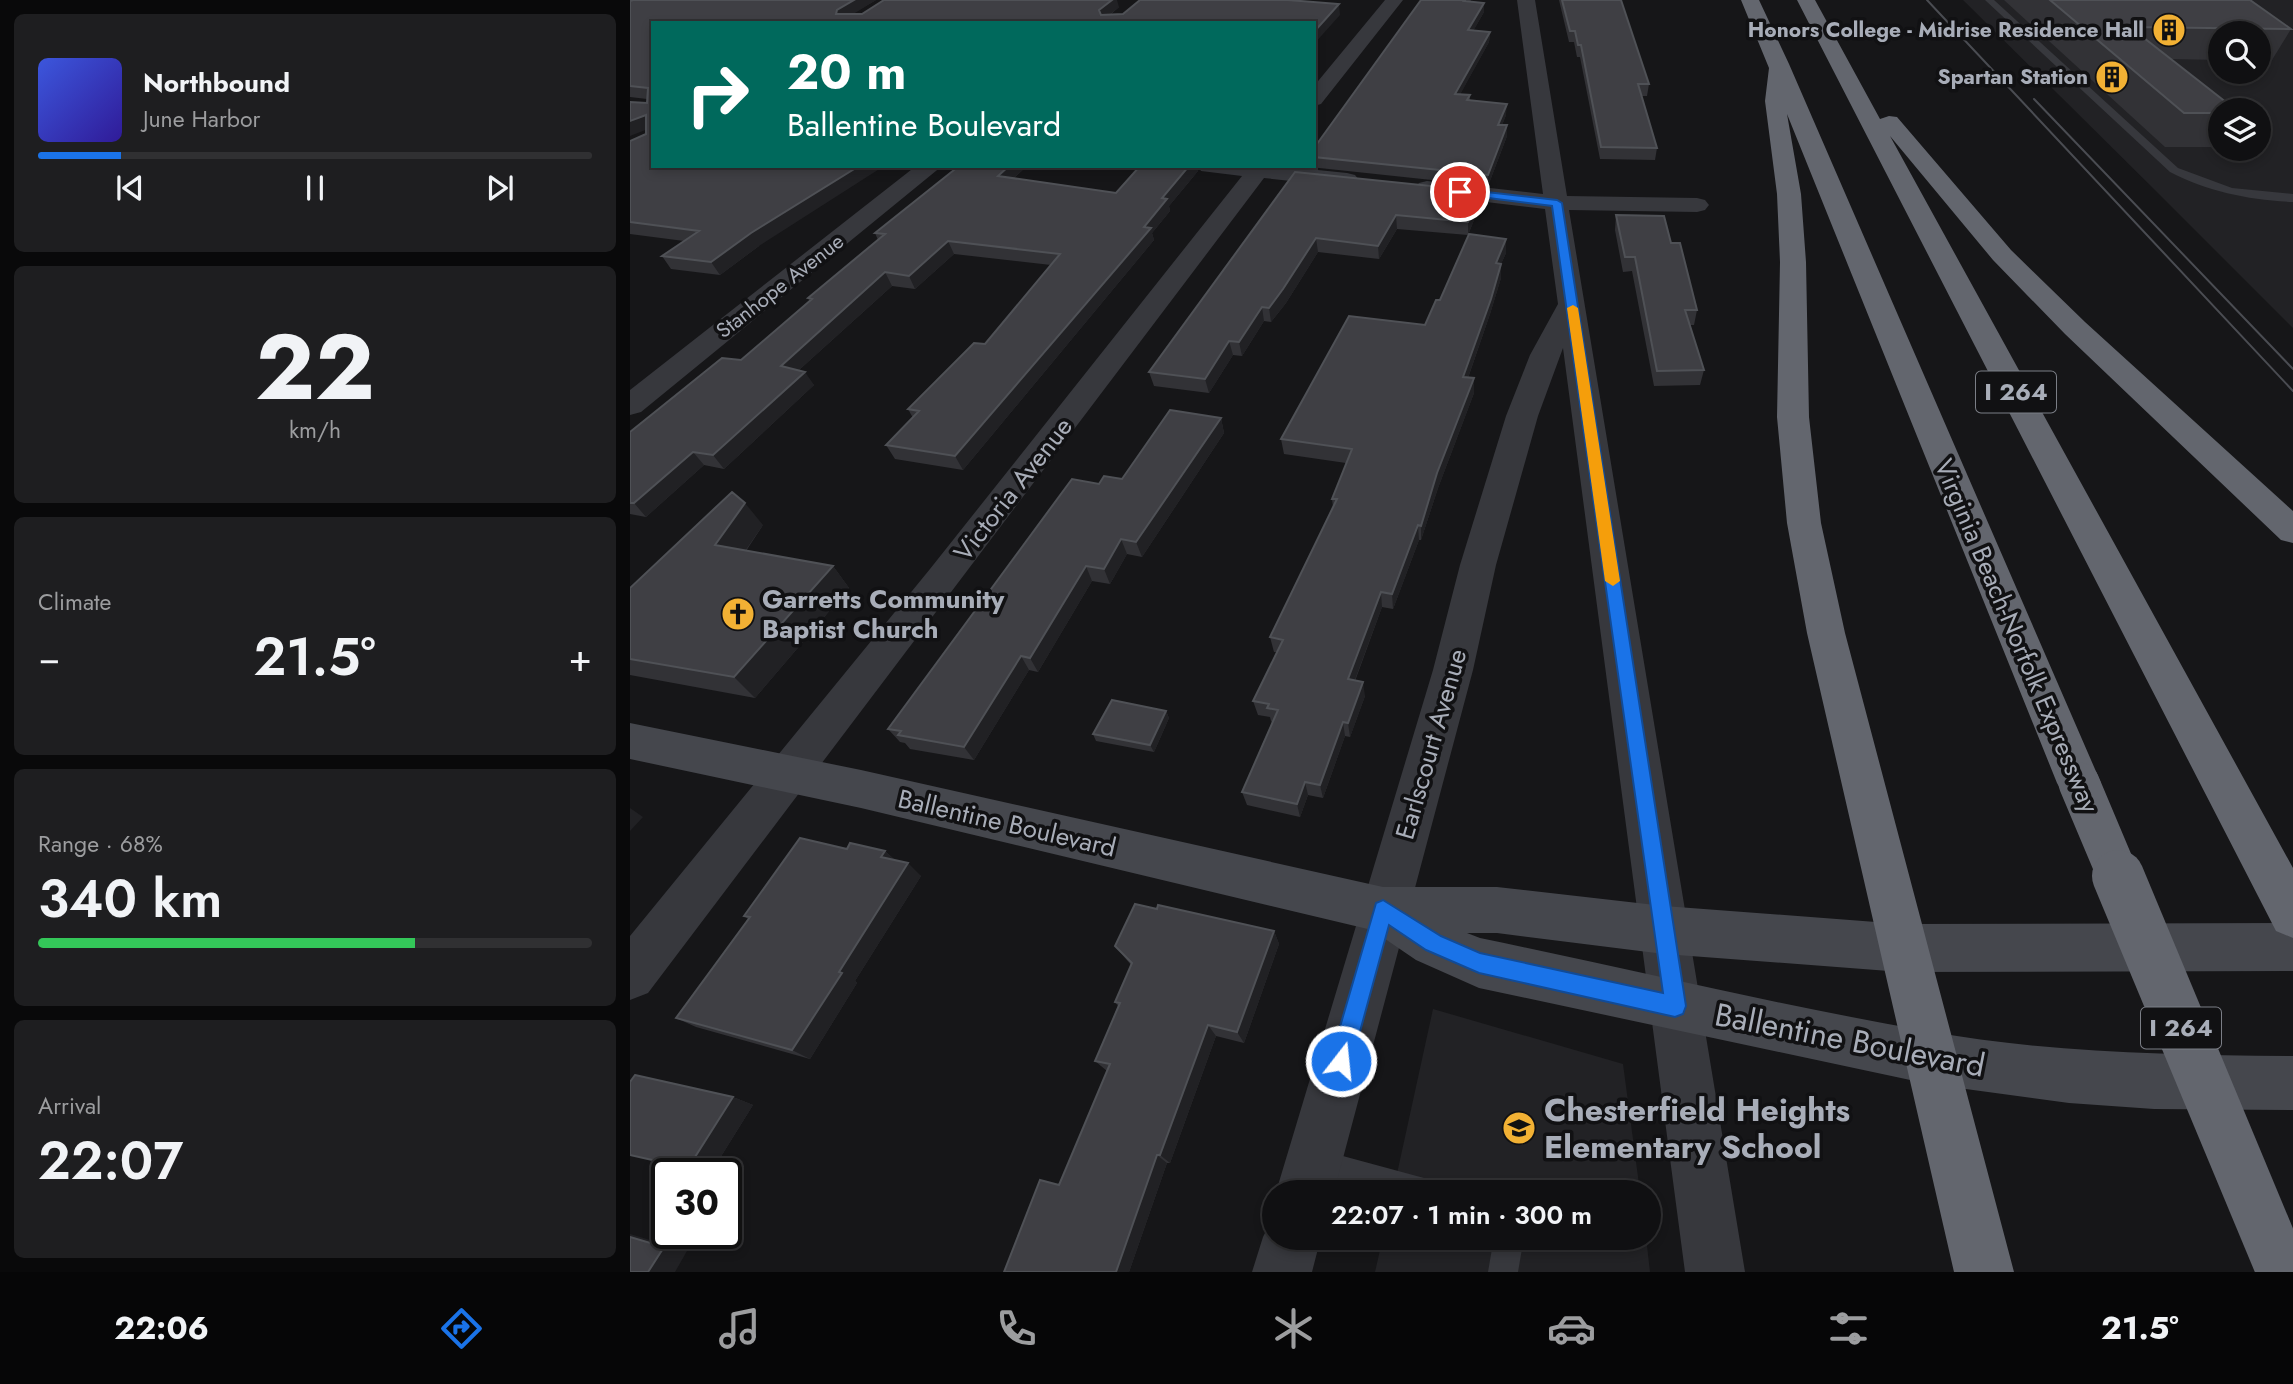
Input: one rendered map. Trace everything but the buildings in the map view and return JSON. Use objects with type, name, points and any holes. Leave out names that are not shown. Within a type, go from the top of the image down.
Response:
[{"type":"highway","name":"Virginia Beach-Norfolk Expressway","points":[[1750,0],[2283,1272]]},
{"type":"highway","name":"I 264","points":[[1806,0],[2293,915]]},
{"type":"highway","points":[[1779,64],[1775,101],[1789,194],[1793,262],[1793,417],[1804,523],[1826,633],[1984,1272]]},
{"type":"highway","points":[[1844,69],[2002,255],[2075,328],[2293,531]]},
{"type":"street","points":[[1316,98],[1394,0]]},
{"type":"street","points":[[1526,0],[1715,1272]]},
{"type":"street","name":"Stanhope Avenue","points":[[630,405],[928,168]]},
{"type":"street","points":[[1260,169],[1374,183]]},
{"type":"street","name":"Victoria Avenue","points":[[630,975],[789,775],[1260,169]]},
{"type":"street","points":[[1399,185],[1557,203],[1697,205]]},
{"type":"street","name":"Earlscourt Avenue","points":[[1309,1177],[1453,670],[1478,565],[1522,416],[1545,355],[1572,303]]},
{"type":"street","name":"Ballentine Boulevard","points":[[630,741],[1383,910],[1497,910],[1664,930],[1902,948],[2293,947]]},
{"type":"street","name":"Ballentine Boulevard","points":[[1383,910],[1433,943],[1479,963],[1929,1058],[2081,1077],[2154,1082],[2293,1083]]},
{"type":"street","points":[[1282,1272],[1288,1250]]},
{"type":"lane","points":[[1989,0],[2174,170],[2209,186],[2233,193],[2293,198]]},
{"type":"lane","points":[[1309,1177],[1332,1180]]},
{"type":"lane","points":[[1503,1272],[1507,1250]]},
{"type":"shaded area","points":[[1963,0],[2293,0],[2293,328],[2158,193]]},
{"type":"shaded area","name":"Chesterfield Heights Elementary School","points":[[1433,1009],[1623,1064],[1638,1180],[1396,1180]]},
{"type":"shaded area","name":"Chesterfield Heights Elementary School","points":[[1380,1250],[1647,1250],[1650,1272],[1375,1272]]},
{"type":"tram line","points":[[1927,0],[2293,391]]},
{"type":"tram line","points":[[2034,99],[2293,369]]},
{"type":"slow traffic","points":[[1573,308],[1613,581]]},
{"type":"place","name":"Honors College - Midrise Residence Hall","points":[[2169,30]]},
{"type":"place","name":"Spartan Station","points":[[2112,77]]},
{"type":"place","name":"Garretts Community Baptist Church","points":[[738,614]]},
{"type":"place","name":"Chesterfield Heights Elementary School","points":[[1519,1128]]},
{"type":"route","points":[[1341,1061],[1383,910],[1433,943],[1479,963],[1675,1006],[1557,203],[1460,192]]}]
